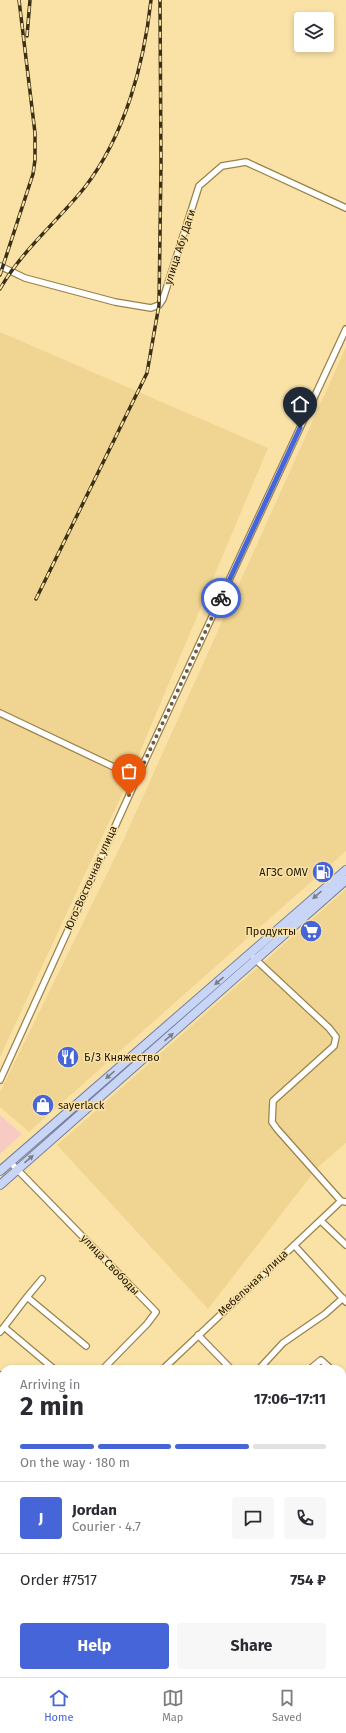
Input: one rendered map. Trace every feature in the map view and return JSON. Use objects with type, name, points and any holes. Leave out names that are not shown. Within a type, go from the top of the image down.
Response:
[{"type":"main road","points":[[0,1171],[346,870]]},
{"type":"main road","points":[[0,1185],[256,961],[346,880]]},
{"type":"street","name":"улица Абу Даги","points":[[0,266],[25,278],[115,302],[151,308],[159,305],[163,299],[199,186],[222,166],[246,162],[346,208]]},
{"type":"street","name":"Юго-Восточная улица","points":[[0,1080],[137,778],[346,329]]},
{"type":"street","points":[[0,713],[137,778]]},
{"type":"street","points":[[250,953],[256,961],[329,1028],[336,1037],[334,1046],[273,1101],[272,1122],[344,1202]]},
{"type":"street","name":"улица Свободы","points":[[10,1162],[156,1312],[147,1324],[107,1365]]},
{"type":"street","name":"Мебельная улица","points":[[167,1365],[294,1245],[344,1202]]},
{"type":"street","points":[[321,1221],[346,1245]]},
{"type":"street","points":[[263,1365],[283,1343],[345,1300],[294,1245]]},
{"type":"street","points":[[0,1332],[42,1278]]},
{"type":"street","points":[[27,1297],[86,1346]]},
{"type":"street","points":[[4,1327],[49,1365]]},
{"type":"street","points":[[198,1335],[227,1365]]},
{"type":"street","points":[[315,1365],[321,1360],[327,1365]]},
{"type":"shaded area","points":[[0,332],[268,448],[124,790],[0,1057]]},
{"type":"shaded area","points":[[346,347],[346,851],[29,1132],[0,1107],[0,1092],[122,843]]},
{"type":"shaded area","points":[[346,889],[346,1143],[317,1168],[208,1309],[57,1145]]},
{"type":"shaded area","points":[[0,1115],[22,1134],[0,1154]]},
{"type":"railway","points":[[0,275],[33,174],[35,160],[35,133],[19,0]]},
{"type":"railway","points":[[27,36],[30,0]]},
{"type":"railway","points":[[0,289],[19,261],[85,187],[99,167],[111,145],[122,122],[138,74],[151,0]]},
{"type":"railway","points":[[36,599],[147,373],[159,305],[161,164],[160,0]]},
{"type":"way so far","points":[[129,795],[221,598]]},
{"type":"place","name":"АГЗС OMV","points":[[323,872]]},
{"type":"place","name":"Продукты","points":[[311,931]]},
{"type":"place","name":"Б/З Княжество","points":[[68,1057]]},
{"type":"place","name":"sayerlack","points":[[43,1105]]},
{"type":"route","points":[[221,598],[300,428]]}]
